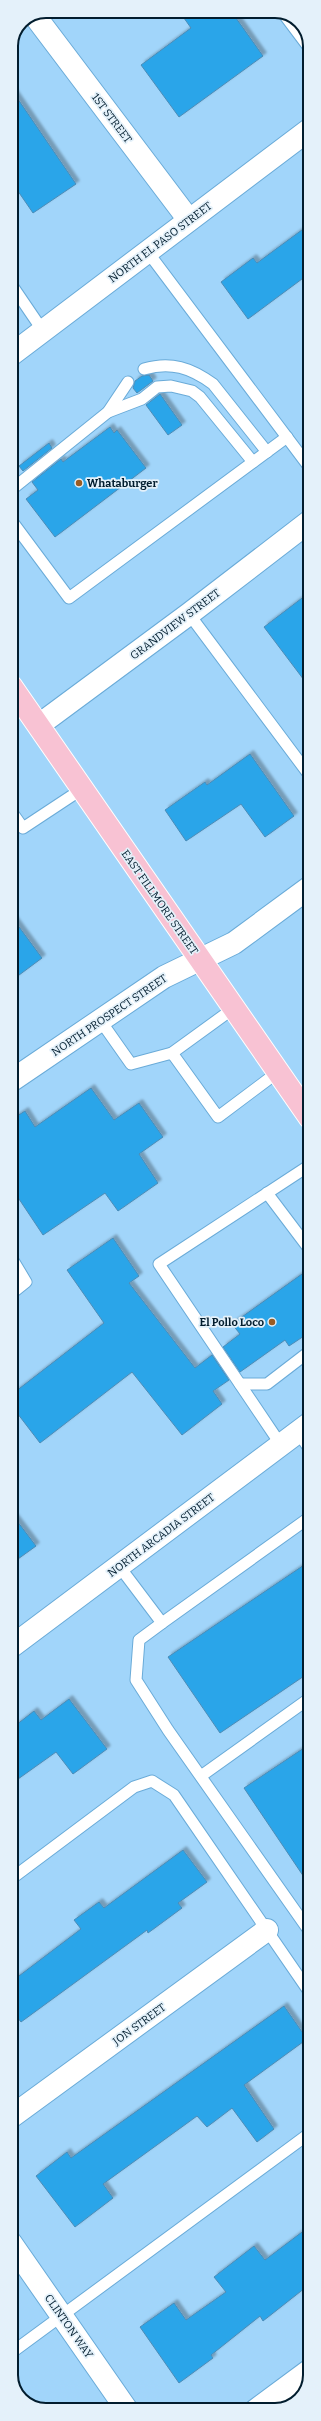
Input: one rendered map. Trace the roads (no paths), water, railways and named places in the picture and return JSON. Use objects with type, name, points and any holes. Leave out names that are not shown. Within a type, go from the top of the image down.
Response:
[{"type":"main road","name":"EAST FILLMORE STREET","points":[[18,696],[303,1108]]},
{"type":"street","name":"1ST STREET","points":[[43,19],[189,220]]},
{"type":"street","name":"NORTH EL PASO STREET","points":[[18,350],[303,134]]},
{"type":"street","name":"GRANDVIEW STREET","points":[[38,725],[189,614],[303,526]]},
{"type":"street","name":"NORTH PROSPECT STREET","points":[[18,1077],[164,977],[234,943],[303,892]]},
{"type":"street","name":"NORTH ARCADIA STREET","points":[[18,1642],[119,1566],[300,1438]]},
{"type":"street","name":"JON STREET","points":[[18,2112],[267,1930]]},
{"type":"street","name":"CLINTON WAY","points":[[18,2253],[122,2403]]},
{"type":"street","points":[[265,2403],[303,2375]]},
{"type":"lane","points":[[147,251],[303,459]]},
{"type":"lane","points":[[18,294],[43,331]]},
{"type":"lane","points":[[144,369],[158,365],[174,365],[201,375],[213,384],[267,452]]},
{"type":"lane","points":[[18,484],[108,412],[128,382]]},
{"type":"lane","points":[[108,412],[142,399],[158,388],[172,386],[192,391],[200,397],[253,462]]},
{"type":"lane","points":[[18,529],[69,598],[287,437]]},
{"type":"lane","points":[[189,614],[303,767]]},
{"type":"lane","points":[[18,821],[23,828],[82,789]]},
{"type":"lane","points":[[100,1020],[131,1064],[172,1053],[234,1008]]},
{"type":"lane","points":[[172,1053],[218,1117],[278,1072]]},
{"type":"lane","points":[[300,1438],[240,1384],[159,1264],[303,1169]]},
{"type":"lane","points":[[267,1193],[303,1241]]},
{"type":"lane","points":[[18,1269],[26,1282],[18,1288]]},
{"type":"lane","points":[[240,1384],[267,1384],[303,1357]]},
{"type":"lane","points":[[303,1522],[139,1640],[136,1680],[303,1922]]},
{"type":"lane","points":[[119,1566],[162,1623]]},
{"type":"lane","points":[[201,1776],[303,1703]]},
{"type":"lane","points":[[18,1874],[134,1787],[152,1781],[174,1795],[303,1983]]},
{"type":"lane","points":[[18,2348],[303,2138]]},
{"type":"place","name":"Whataburger","points":[[79,483]]},
{"type":"place","name":"El Pollo Loco","points":[[272,1322]]}]
